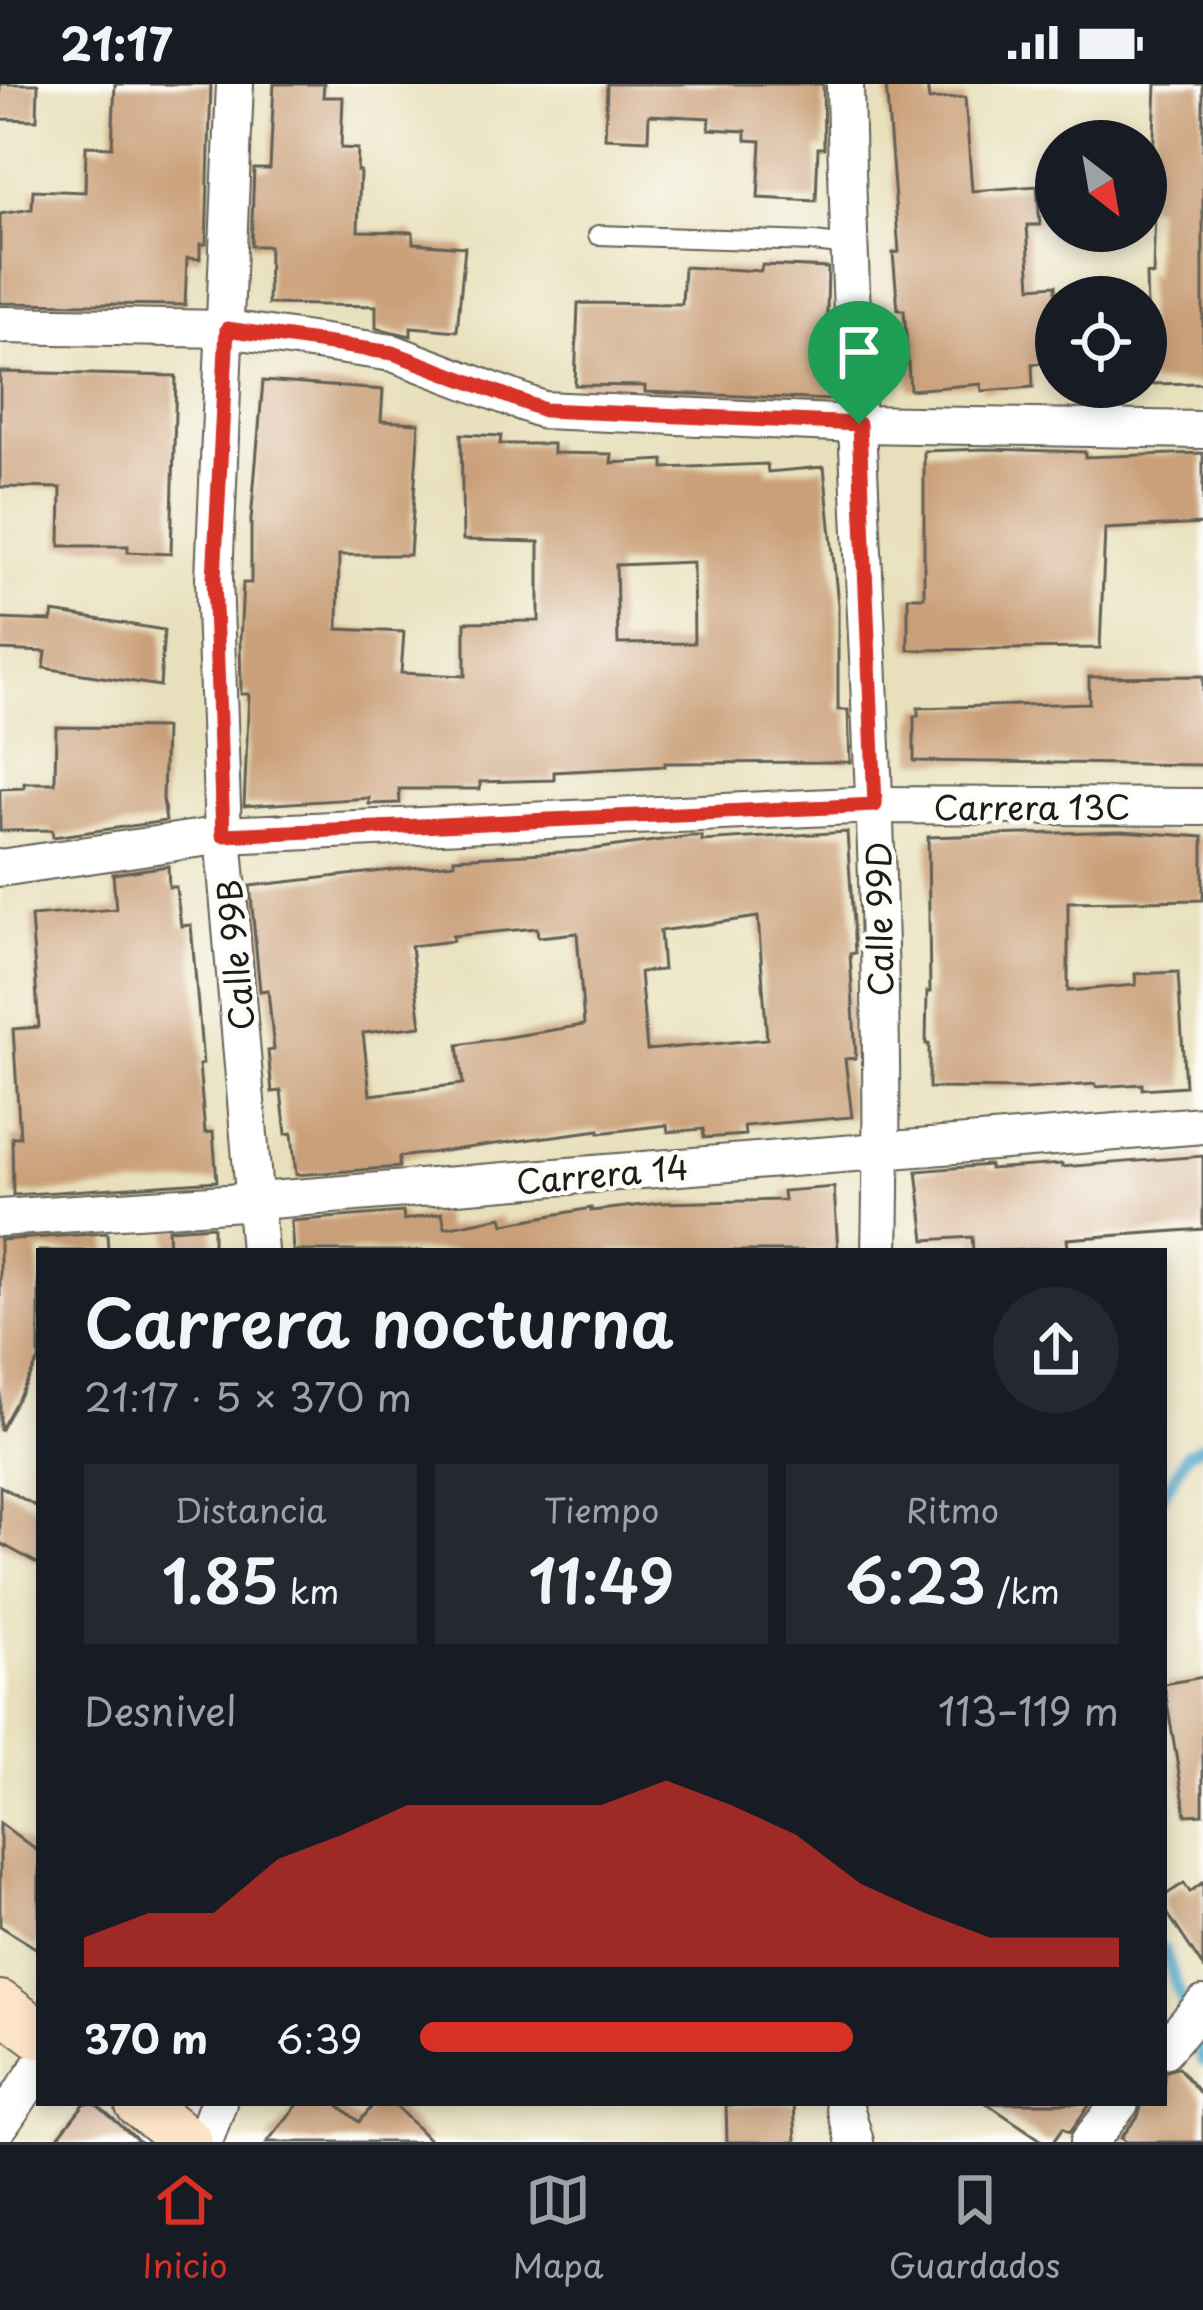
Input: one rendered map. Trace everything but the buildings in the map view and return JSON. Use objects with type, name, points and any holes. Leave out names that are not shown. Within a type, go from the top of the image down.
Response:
[{"type":"street","name":"Calle 99B","points":[[236,84],[214,578],[223,835],[259,1248]]},
{"type":"street","name":"Calle 99D","points":[[845,84],[848,246],[875,805],[880,1248]]},
{"type":"street","points":[[0,325],[227,329],[393,353],[544,410],[859,424],[1203,430]]},
{"type":"street","name":"Carrera 13C","points":[[0,868],[223,835],[875,805],[1203,807]]},
{"type":"street","name":"Carrera 14","points":[[0,1218],[257,1202],[1203,1125]]},
{"type":"street","points":[[0,2005],[36,2032]]},
{"type":"street","points":[[0,2125],[36,2072]]},
{"type":"street","points":[[204,2142],[217,2106]]},
{"type":"street","points":[[845,2106],[855,2142]]},
{"type":"street","points":[[1090,2142],[1118,2106]]},
{"type":"lane","points":[[598,236],[848,246]]},
{"type":"waterway","points":[[1167,1489],[1188,1453],[1203,1445]]},
{"type":"waterway","points":[[1167,1959],[1203,2061]]},
{"type":"route","points":[[227,329],[393,353],[544,410],[859,424],[875,805],[223,835],[214,578],[227,329]]}]
